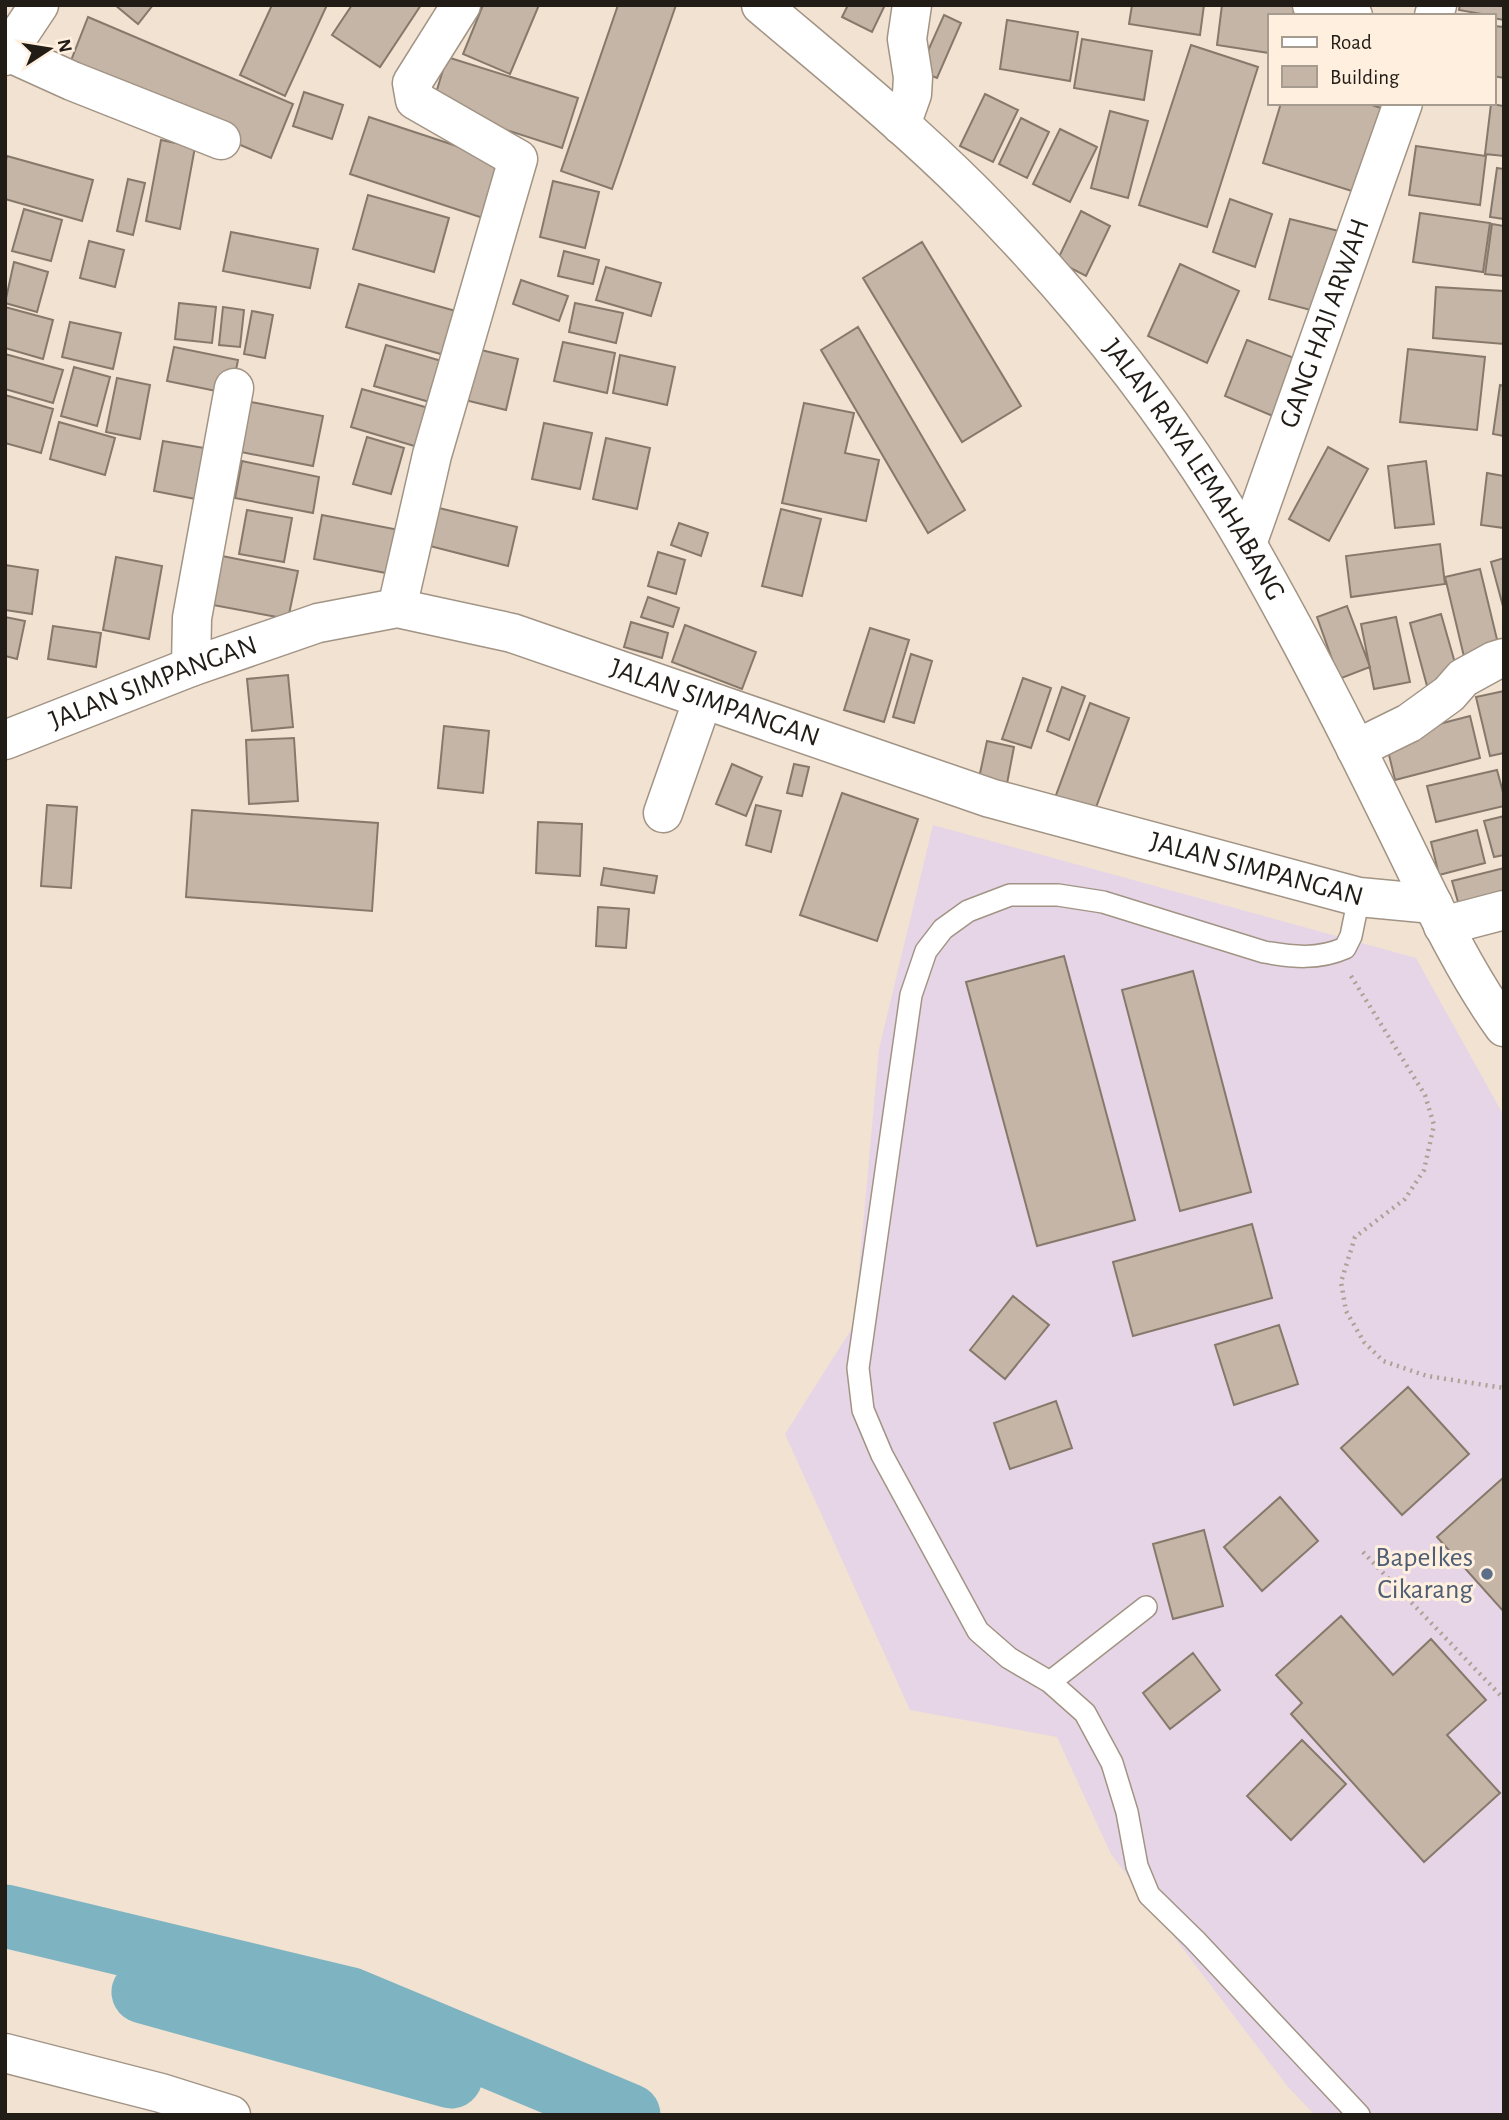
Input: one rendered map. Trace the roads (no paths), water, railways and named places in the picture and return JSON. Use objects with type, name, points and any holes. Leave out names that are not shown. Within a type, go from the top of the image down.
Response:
[{"type":"street","points":[[39,5],[6,54],[221,140]]},
{"type":"street","points":[[397,608],[432,455],[518,159],[415,100],[412,83],[461,5]]},
{"type":"street","name":"JALAN RAYA LEMAHABANG","points":[[761,5],[901,125],[972,191],[1057,281],[1138,380],[1247,544],[1356,749],[1438,915],[1502,1020]]},
{"type":"street","points":[[901,125],[912,94],[914,77],[907,39],[912,5]]},
{"type":"street","points":[[1312,5],[1346,14]]},
{"type":"street","name":"GANG HAJI ARWAH","points":[[1247,544],[1402,105]]},
{"type":"street","points":[[191,667],[192,618],[234,388]]},
{"type":"street","name":"JALAN SIMPANGAN","points":[[5,740],[191,667],[318,623],[397,608],[512,633],[990,798],[1359,897],[1438,915]]},
{"type":"street","points":[[1356,749],[1409,723],[1449,694],[1463,678],[1504,658]]},
{"type":"street","points":[[663,813],[703,699]]},
{"type":"street","points":[[1438,915],[1504,910]]},
{"type":"street","points":[[5,2053],[161,2093],[231,2115]]},
{"type":"lane","points":[[1359,897],[1345,948],[1316,957],[1292,957],[1265,951],[1103,902],[1058,895],[1010,895],[968,911],[943,929],[926,951],[911,995],[858,1368],[863,1410],[882,1455],[978,1631],[1009,1658],[1051,1682],[1085,1713],[1112,1763],[1127,1812],[1137,1866],[1149,1895],[1195,1940],[1359,2115]]},
{"type":"lane","points":[[1051,1682],[1146,1608]]},
{"type":"waterway","points":[[5,1916],[351,1999],[629,2115]]},
{"type":"waterway","points":[[143,1992],[451,2077]]},
{"type":"place","name":"Bapelkes Cikarang","points":[[1487,1574]]}]
